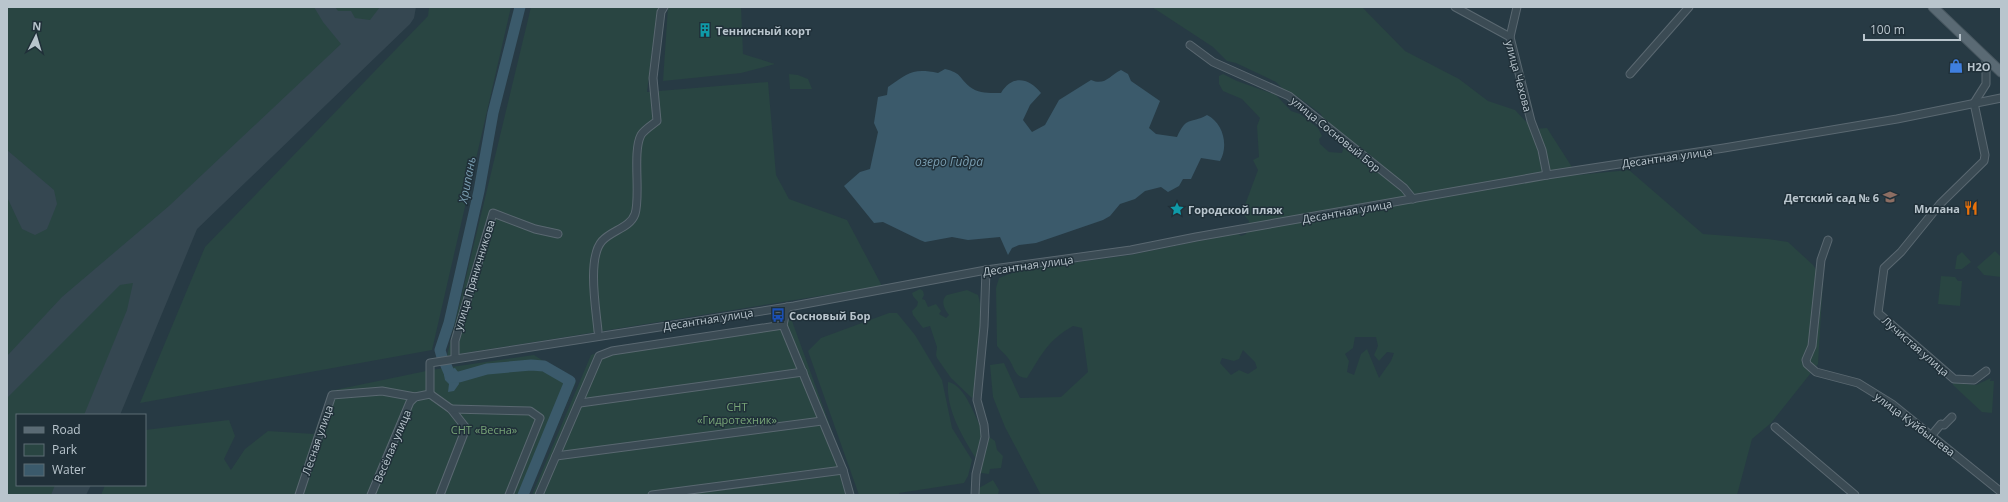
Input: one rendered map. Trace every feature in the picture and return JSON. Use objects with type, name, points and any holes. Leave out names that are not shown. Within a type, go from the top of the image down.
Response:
[{"type":"main road","points":[[1933,7],[2001,72]]},
{"type":"street","points":[[598,334],[594,269],[597,250],[602,241],[616,230],[630,224],[635,214],[638,147],[641,135],[657,121],[653,78],[661,12],[664,7]]},
{"type":"street","name":"улица Чехова","points":[[1455,7],[1510,36],[1531,121],[1542,150],[1548,175]]},
{"type":"street","points":[[1510,36],[1517,7]]},
{"type":"street","points":[[1630,74],[1689,7]]},
{"type":"street","name":"улица Сосновый Бор","points":[[1190,45],[1213,62],[1289,96],[1404,188],[1413,199]]},
{"type":"street","points":[[1974,103],[1986,84],[1986,59]]},
{"type":"street","name":"Десантная улица","points":[[430,394],[430,363],[455,358],[598,334],[787,307],[986,270],[1131,250],[1548,175],[1731,147],[1897,119],[2001,98]]},
{"type":"street","name":"Лучистая улица","points":[[1974,103],[1985,156],[1984,161],[1945,199],[1901,252],[1887,263],[1882,272],[1878,313],[1954,379],[1974,380],[1986,371]]},
{"type":"street","name":"улица Пряничникова","points":[[455,358],[455,341],[492,213],[536,229],[558,234]]},
{"type":"street","name":"улица Куйбышева","points":[[1828,240],[1821,260],[1812,346],[1806,360],[1807,364],[1816,372],[1858,383],[1892,404],[2001,492]]},
{"type":"street","points":[[976,495],[975,481],[985,437],[984,425],[977,400],[984,326],[986,270]]},
{"type":"street","points":[[787,307],[783,325],[843,470],[850,495]]},
{"type":"street","points":[[539,495],[600,356],[612,351],[783,325]]},
{"type":"street","points":[[580,403],[803,372]]},
{"type":"street","name":"Лесная улица","points":[[299,495],[332,395],[382,391],[415,397]]},
{"type":"street","points":[[430,394],[451,409],[466,428],[440,495]]},
{"type":"street","name":"Весёлая улица","points":[[372,495],[410,402],[415,397],[430,394]]},
{"type":"street","points":[[451,409],[530,411],[540,418],[509,495]]},
{"type":"street","points":[[1931,436],[1941,424],[1944,425],[1952,418]]},
{"type":"street","points":[[556,456],[822,420]]},
{"type":"street","points":[[1775,428],[1855,495]]},
{"type":"street","points":[[652,495],[843,470]]},
{"type":"shaded area","points":[[7,7],[416,7],[414,18],[410,24],[197,229],[120,414],[16,414],[16,486],[90,486],[86,495],[7,495]]},
{"type":"green space","points":[[7,7],[314,7],[323,22],[341,44],[169,206],[62,297],[7,356],[7,197],[22,229],[35,235],[47,229],[57,204],[54,190],[7,150]]},
{"type":"green space","points":[[335,7],[380,7],[370,20],[355,18],[351,11],[338,11]]},
{"type":"green space","points":[[429,7],[511,7],[432,350],[140,403],[205,247],[428,16]]},
{"type":"green space","points":[[531,7],[662,7],[657,12],[647,92],[768,82],[776,175],[789,199],[847,220],[882,286],[447,356]]},
{"type":"green space","points":[[668,7],[741,7],[743,54],[775,64],[741,73],[663,81]]},
{"type":"green space","points":[[1152,7],[1362,7],[1405,51],[1459,79],[1488,101],[1515,110],[1533,129],[1547,128],[1577,175],[1629,170],[1703,234],[1788,242],[1813,265],[1823,280],[1818,364],[1771,423],[1752,439],[1737,495],[1041,495],[1005,427],[993,397],[990,365],[1004,363],[1020,398],[1061,397],[1088,372],[1082,328],[1073,326],[1064,331],[1051,342],[1027,378],[1023,378],[1017,374],[1008,358],[997,346],[996,288],[999,278],[1020,270],[1130,255],[1238,233],[1241,236],[1246,234],[1249,221],[1242,213],[1258,170],[1253,160],[1259,157],[1257,126],[1260,118],[1242,99],[1223,91],[1219,84],[1219,76],[1223,74],[1237,81],[1276,95],[1291,111],[1300,114],[1318,128],[1322,136],[1319,139],[1320,144],[1329,152],[1342,153],[1344,146],[1347,147],[1341,138],[1324,125],[1321,114],[1298,97],[1284,90],[1276,82],[1236,63],[1227,61],[1213,47]],"holes":[[[1355,337],[1376,337],[1378,346],[1374,355],[1379,361],[1387,352],[1394,353],[1391,361],[1379,378],[1367,349],[1361,354],[1354,375],[1347,372],[1349,361],[1345,354],[1353,348]],[[1243,350],[1255,362],[1257,368],[1248,374],[1239,370],[1231,375],[1220,363],[1222,358],[1234,361],[1239,359]]]},
{"type":"green space","points":[[789,74],[798,75],[808,79],[812,89],[790,89]]},
{"type":"green space","points":[[1995,251],[2001,257],[2001,277],[1984,275],[1977,267]]},
{"type":"green space","points":[[1962,252],[1971,262],[1962,269],[1955,269],[1957,256]]},
{"type":"green space","points":[[1941,276],[1955,277],[1958,281],[1962,281],[1960,306],[1938,304]]},
{"type":"green space","points":[[133,283],[127,310],[84,414],[16,414],[16,486],[55,486],[51,495],[7,495],[7,398],[120,285]]},
{"type":"green space","points":[[920,289],[923,291],[924,295],[922,299],[925,300],[928,307],[936,304],[941,311],[939,314],[946,318],[949,315],[943,302],[947,295],[967,290],[978,295],[981,330],[975,394],[972,398],[951,378],[937,358],[937,347],[930,326],[923,328],[913,315],[912,311],[917,306],[918,302],[912,293]]},
{"type":"green space","points":[[889,313],[897,313],[915,335],[942,380],[952,428],[972,460],[968,476],[964,483],[899,493],[899,495],[859,495],[808,351],[821,338]]},
{"type":"green space","name":"СНТ «Гидротехник»","points":[[789,320],[792,321],[855,495],[532,495],[591,355],[604,351]]},
{"type":"green space","name":"СНТ «Весна»","points":[[534,355],[576,382],[527,495],[101,495],[105,486],[146,486],[146,430],[229,420],[235,436],[224,459],[231,470],[245,449],[268,431],[314,434],[330,391],[431,370]]},
{"type":"green space","points":[[1991,378],[1990,381],[1994,381],[1992,413],[1982,412],[1953,385],[1953,383],[1976,385]]},
{"type":"green space","points":[[948,382],[954,384],[960,389],[969,402],[984,432],[995,441],[997,450],[1003,456],[1001,468],[990,469],[989,474],[981,473],[980,460],[975,457],[952,412],[949,402]]},
{"type":"green space","points":[[993,480],[999,490],[998,495],[979,495],[979,488]]},
{"type":"water","name":"озеро Гидра","points":[[945,69],[955,72],[966,84],[981,92],[1001,93],[1010,83],[1020,80],[1031,84],[1041,93],[1030,105],[1023,120],[1032,132],[1045,125],[1059,100],[1091,80],[1100,82],[1107,80],[1121,70],[1128,74],[1131,81],[1160,101],[1149,128],[1156,134],[1177,137],[1180,130],[1186,123],[1207,115],[1217,123],[1221,129],[1224,142],[1223,155],[1220,161],[1201,158],[1191,179],[1183,179],[1179,186],[1168,192],[1161,187],[1145,191],[1135,199],[1120,204],[1110,216],[1103,220],[1036,243],[1019,245],[1012,248],[1008,255],[1000,237],[968,240],[952,237],[925,242],[883,222],[874,223],[844,186],[860,172],[870,169],[878,132],[874,123],[878,97],[887,95],[888,87],[906,75],[922,71],[938,73]]},
{"type":"water","points":[[455,368],[458,372],[459,384],[454,391],[448,392],[449,384],[445,380],[444,375],[448,370]]},
{"type":"waterway","name":"Хрипань","points":[[442,357],[440,350],[449,323],[479,191],[493,113],[520,7]]},
{"type":"waterway","name":"Хрипань","points":[[445,363],[451,377],[459,377],[487,369],[531,365],[544,366],[570,381],[523,495]]},
{"type":"place","name":"Теннисный корт","points":[[705,30]]},
{"type":"place","name":"H2O","points":[[1956,66]]},
{"type":"place","name":"Детский сад № 6","points":[[1890,197]]},
{"type":"place","name":"Милана","points":[[1971,208]]},
{"type":"place","name":"Городской пляж","points":[[1177,209]]},
{"type":"place","name":"Сосновый Бор","points":[[778,315]]}]
